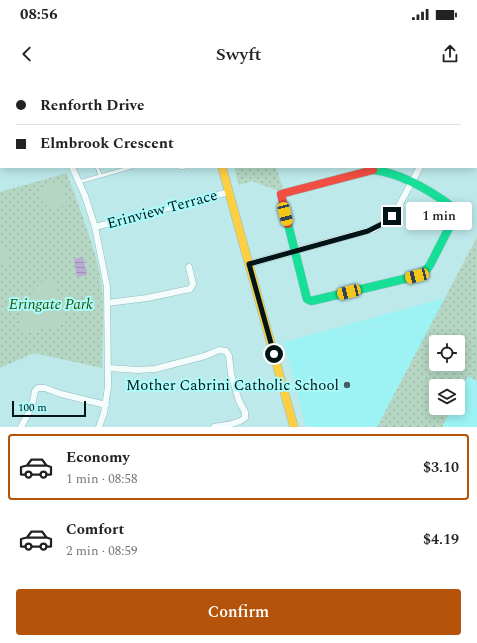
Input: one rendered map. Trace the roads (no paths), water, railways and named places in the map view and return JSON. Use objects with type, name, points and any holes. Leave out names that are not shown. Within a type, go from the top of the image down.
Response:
[{"type":"street","points":[[72,168],[95,227],[106,281],[109,368],[106,405],[99,427]]},
{"type":"street","points":[[222,168],[294,427]]},
{"type":"street","points":[[249,264],[368,231],[382,224],[396,211],[419,168]]},
{"type":"street","points":[[373,170],[381,170],[410,183],[454,208],[454,220],[430,265],[422,273],[410,277],[311,302],[307,299],[281,194],[373,170]]},
{"type":"street","name":"Erinview Terrace","points":[[95,227],[229,192]]},
{"type":"street","points":[[107,303],[147,298],[190,289],[193,284],[190,267]]},
{"type":"street","points":[[109,368],[138,370],[155,369],[205,356],[219,350],[226,351],[229,356],[231,374],[239,401],[245,412],[244,418],[241,421],[214,427]]},
{"type":"street","points":[[20,427],[29,412],[35,391],[38,388],[46,388],[61,394],[106,405]]},
{"type":"lane","points":[[97,168],[100,175]]},
{"type":"lane","points":[[79,182],[118,169]]},
{"type":"place","name":"Mother Cabrini Catholic School","points":[[347,385]]},
{"type":"park label","name":"Eringate Park","points":[[51,304]]}]
